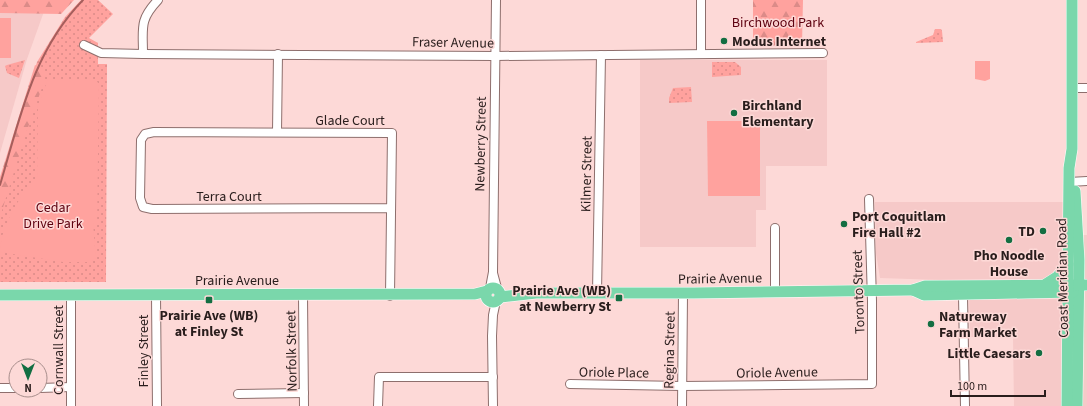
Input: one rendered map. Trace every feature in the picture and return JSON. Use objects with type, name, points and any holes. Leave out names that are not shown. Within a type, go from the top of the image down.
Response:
[{"type":"main road","name":"Coast Meridian Road","points":[[1067,406],[1078,289],[1068,264],[1072,182],[1072,0]]},
{"type":"main road","name":"Coast Meridian Road","points":[[1072,182],[1078,289],[1078,406]]},
{"type":"main road","points":[[1046,284],[1057,277],[1068,264]]},
{"type":"main road","name":"Prairie Avenue","points":[[0,295],[390,296],[475,294],[522,296],[527,294],[683,294],[913,290],[926,286],[1046,284],[1078,289]]},
{"type":"main road","name":"Prairie Avenue","points":[[913,290],[924,295],[963,296],[1078,289]]},
{"type":"street","points":[[143,54],[144,18],[158,0]]},
{"type":"street","name":"Newberry Street","points":[[493,406],[496,0]]},
{"type":"street","points":[[701,0],[701,54]]},
{"type":"street","name":"Fraser Avenue","points":[[84,45],[101,53],[143,54],[496,56],[823,53]]},
{"type":"street","points":[[277,132],[278,54]]},
{"type":"street","name":"Kilmer Street","points":[[597,293],[601,55]]},
{"type":"street","points":[[1072,88],[1087,88]]},
{"type":"street","name":"Glade Court","points":[[145,134],[154,132],[392,133],[390,296]]},
{"type":"street","name":"Terra Court","points":[[145,134],[141,140],[140,198],[143,207],[152,209],[390,208]]},
{"type":"street","points":[[1072,182],[1087,181]]},
{"type":"street","name":"Toronto Street","points":[[869,199],[872,290],[872,384]]},
{"type":"street","points":[[776,228],[776,292]]},
{"type":"street","name":"Regina Street","points":[[682,406],[683,294]]},
{"type":"street","name":"Cornwall Street","points":[[71,406],[72,295]]},
{"type":"street","name":"Finley Street","points":[[156,295],[157,406]]},
{"type":"street","name":"Norfolk Street","points":[[303,296],[304,406]]},
{"type":"street","points":[[963,296],[965,406]]},
{"type":"street","points":[[378,406],[378,377],[493,377]]},
{"type":"street","name":"Oriole Place","points":[[570,384],[682,386]]},
{"type":"street","name":"Oriole Avenue","points":[[682,386],[872,384]]},
{"type":"street","points":[[48,388],[71,388]]},
{"type":"street","points":[[238,394],[304,393]]},
{"type":"shaded area","points":[[0,0],[47,3],[27,59],[0,153]]},
{"type":"shaded area","name":"Birchland Elementary","points":[[640,60],[827,60],[827,166],[766,166],[766,210],[756,210],[756,247],[640,247]]},
{"type":"shaded area","points":[[875,202],[1064,202],[1065,235],[1087,235],[1087,406],[1014,406],[1013,337],[970,337],[969,281],[880,278],[876,253]]},
{"type":"green space","points":[[0,0],[74,0],[61,14],[0,13]]},
{"type":"green space","name":"Cedar Drive Park","points":[[81,0],[98,0],[113,14],[89,38],[98,43],[98,64],[107,64],[106,282],[0,282],[0,182],[37,62],[65,17]]},
{"type":"green space","name":"Birchwood Park","points":[[753,0],[803,0],[802,45],[753,46]]},
{"type":"green space","points":[[0,18],[11,18],[11,58],[0,58]]},
{"type":"green space","points":[[935,29],[941,29],[943,42],[916,43],[933,35]]},
{"type":"green space","points":[[25,60],[19,78],[7,73],[5,66]]},
{"type":"green space","points":[[975,61],[990,61],[990,79],[985,81],[975,79]]},
{"type":"green space","points":[[712,62],[735,62],[741,67],[741,75],[712,77]]},
{"type":"green space","points":[[35,65],[45,70],[45,79],[26,133],[0,217],[0,177]]},
{"type":"green space","points":[[48,79],[95,79],[99,84],[97,223],[93,223],[96,259],[91,262],[63,262],[0,252],[3,233],[12,212],[24,193],[37,178],[38,105]]},
{"type":"green space","points":[[691,87],[692,102],[669,103],[669,98],[673,88]]},
{"type":"green space","points":[[707,121],[760,121],[760,196],[708,196]]},
{"type":"waterway","points":[[0,185],[22,110],[40,63],[66,20],[83,0]]},
{"type":"place","name":"Modus Internet","points":[[724,41]]},
{"type":"place","name":"Birchland Elementary","points":[[734,113]]},
{"type":"place","name":"Port Coquitlam Fire Hall #2","points":[[844,224]]},
{"type":"place","name":"TD","points":[[1043,231]]},
{"type":"place","name":"Pho Noodle House","points":[[1009,240]]},
{"type":"place","name":"Prairie Ave (WB) at Newberry St","points":[[619,298]]},
{"type":"place","name":"Prairie Ave (WB) at Finley St","points":[[209,300]]},
{"type":"place","name":"Natureway Farm Market","points":[[931,324]]},
{"type":"place","name":"Little Caesars","points":[[1039,353]]}]
